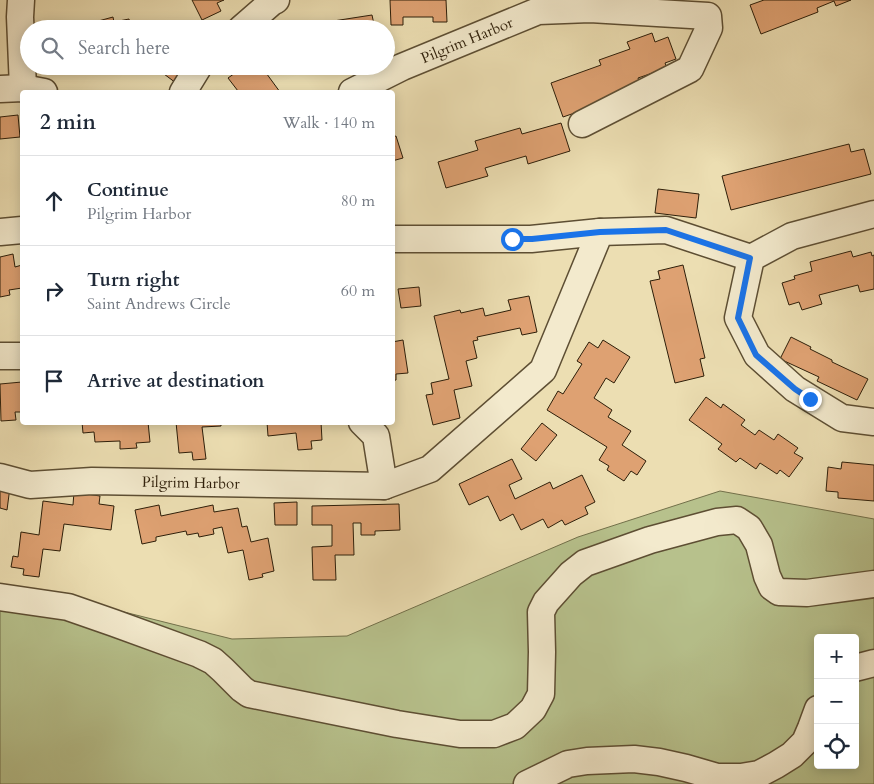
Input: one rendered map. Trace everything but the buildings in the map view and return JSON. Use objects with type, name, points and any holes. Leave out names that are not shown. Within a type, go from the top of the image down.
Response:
[{"type":"street","points":[[251,20],[276,0]]},
{"type":"street","name":"Pilgrim Harbor","points":[[395,70],[538,11],[590,9],[708,16],[709,28],[690,69],[582,124]]},
{"type":"street","points":[[14,11],[20,70]]},
{"type":"street","points":[[20,75],[22,90]]},
{"type":"street","points":[[184,90],[194,75]]},
{"type":"street","name":"Pilgrim Harbor","points":[[356,90],[386,75]]},
{"type":"street","points":[[395,238],[532,239],[600,232],[666,230],[750,258],[792,236],[874,214]]},
{"type":"street","points":[[0,232],[20,230]]},
{"type":"street","name":"Pilgrim Harbor","points":[[0,477],[30,485],[92,481],[384,486],[430,469],[543,370],[600,232]]},
{"type":"street","points":[[750,258],[738,318],[756,355],[795,389],[842,418],[874,422]]},
{"type":"street","points":[[0,356],[20,356]]},
{"type":"street","points":[[365,425],[376,436],[384,486]]},
{"type":"street","points":[[0,596],[68,607],[199,654],[213,661],[248,694],[424,729],[460,734],[494,734],[515,726],[533,709],[541,694],[541,612],[551,596],[571,574],[585,563],[650,540],[716,522],[737,520],[749,528],[759,545],[767,576],[772,587],[779,592],[807,594],[874,584]]},
{"type":"street","points":[[859,667],[874,663]]},
{"type":"street","points":[[527,784],[568,764],[587,761],[634,759],[659,762],[717,777],[741,777],[759,774],[792,755],[804,742],[814,720]]},
{"type":"green space","points":[[720,491],[874,519],[874,784],[0,784],[0,586],[56,595],[232,639],[347,636],[578,537]]},
{"type":"route","points":[[512,239],[532,239],[600,232],[666,230],[750,258],[738,318],[756,355],[795,389],[810,399]]}]
